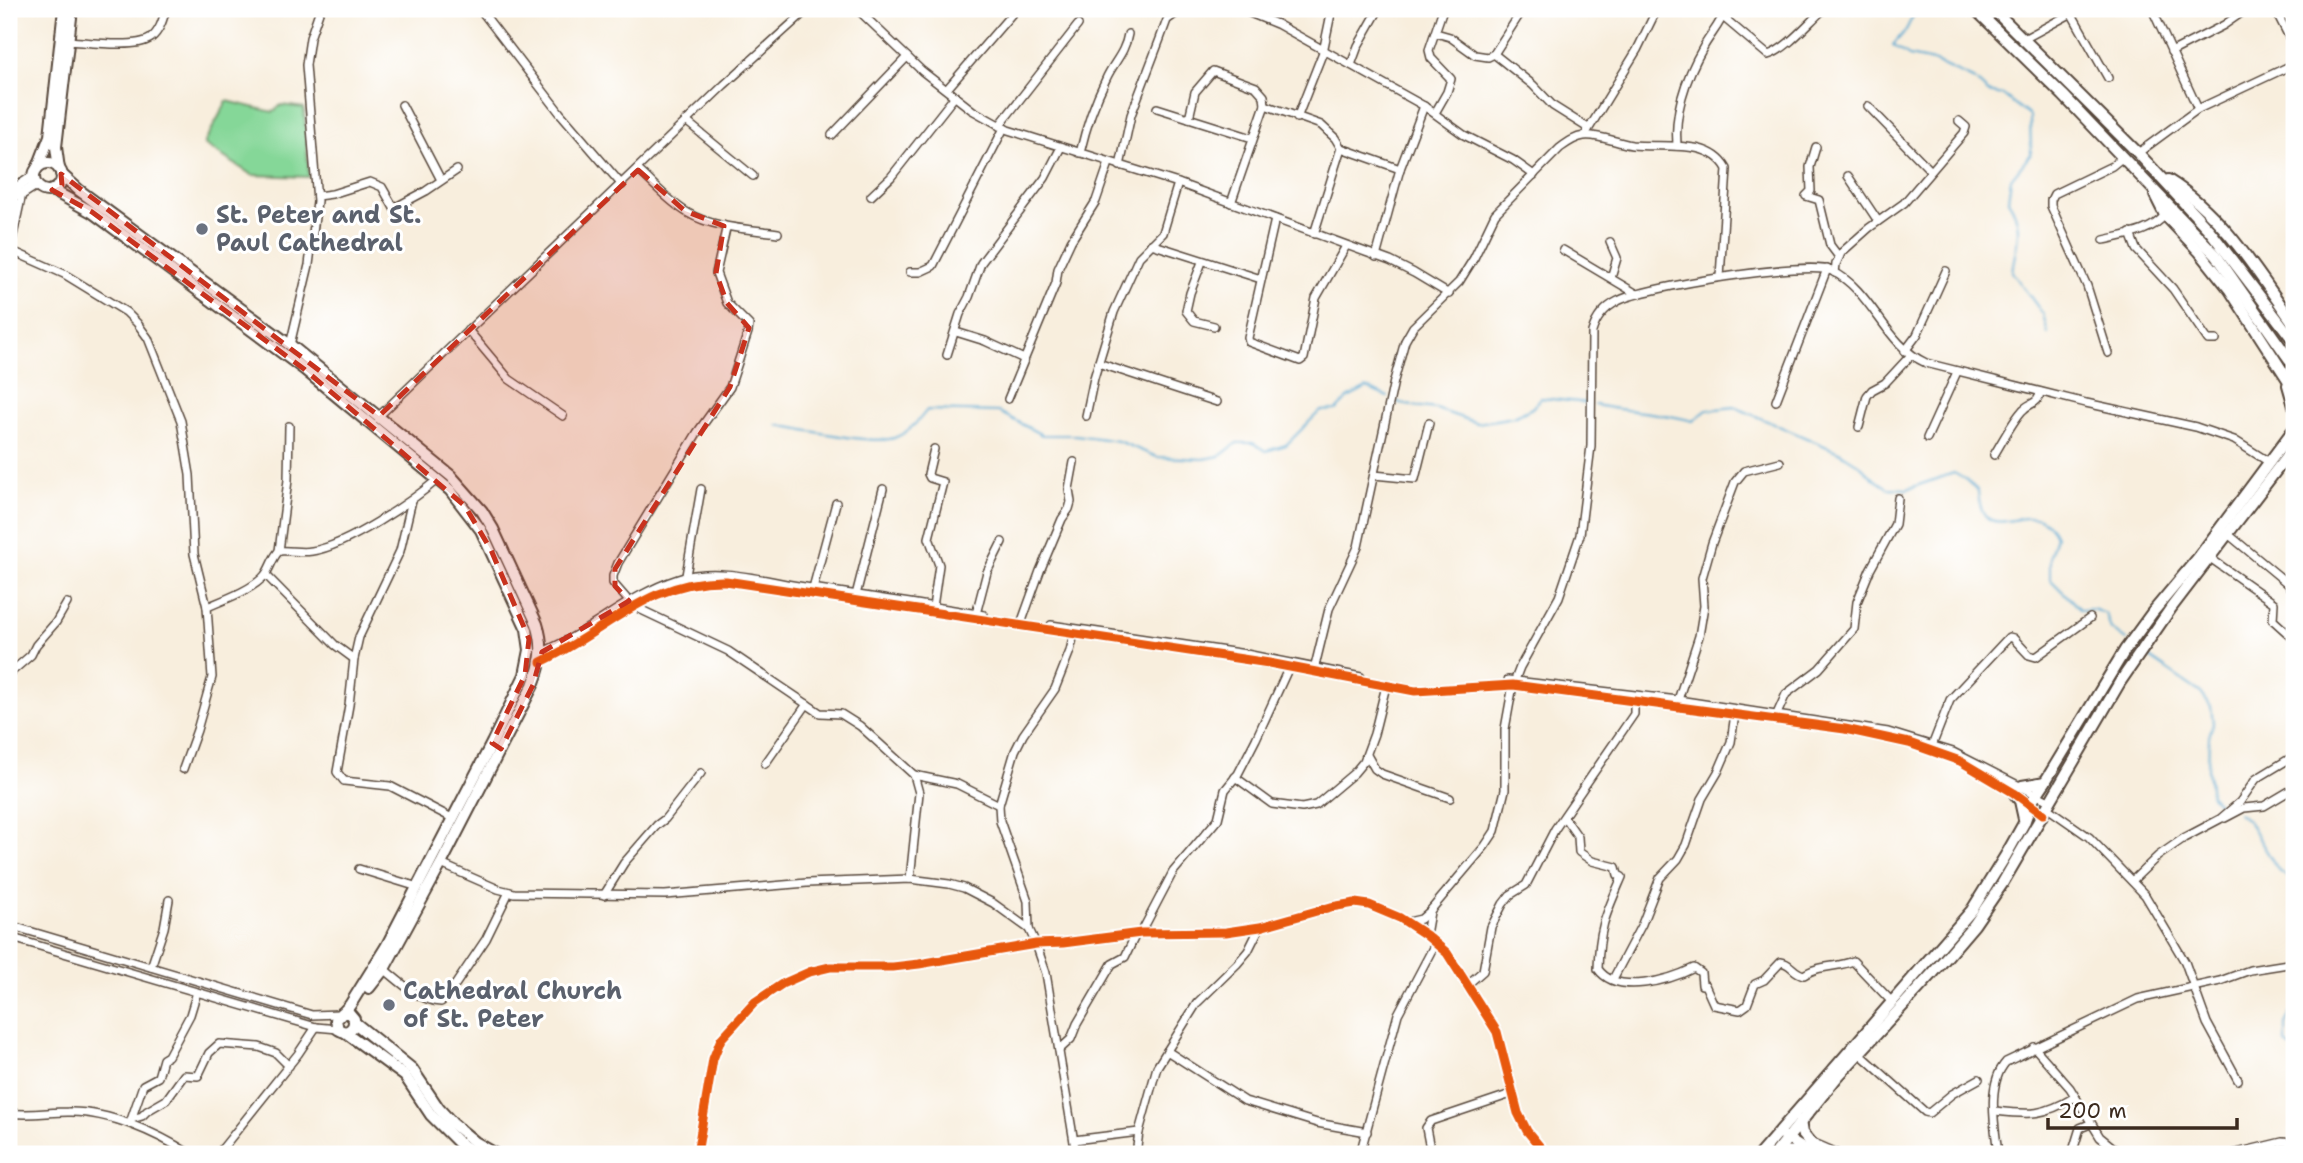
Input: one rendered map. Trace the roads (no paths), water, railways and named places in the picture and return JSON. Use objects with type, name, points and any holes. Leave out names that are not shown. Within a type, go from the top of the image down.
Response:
[{"type":"highway","points":[[64,9],[50,136],[36,176],[43,190],[52,190],[92,212],[304,369],[438,479],[465,506],[481,530],[527,629],[530,650],[524,675],[496,746],[441,864],[384,969],[360,1002],[352,1028],[341,1030]]},
{"type":"highway","points":[[52,190],[60,184],[56,147],[72,9]]},
{"type":"highway","points":[[1975,9],[2063,94],[2216,255],[2294,366]]},
{"type":"highway","points":[[1993,9],[2138,153],[2210,231],[2294,341]]},
{"type":"highway","points":[[36,176],[46,163],[60,171],[80,191],[290,345],[451,475],[482,511],[528,603],[540,636],[541,657],[526,701],[452,818],[374,968],[350,1005],[336,1020],[341,1030],[405,1076],[431,1115],[458,1142],[476,1154]]},
{"type":"highway","points":[[2156,173],[2186,191],[2215,218],[2294,324]]},
{"type":"highway","points":[[2149,183],[2165,215],[2193,244],[2230,290],[2294,388]]},
{"type":"highway","points":[[2283,373],[2294,406]]},
{"type":"highway","points":[[1800,1121],[1802,1133],[1811,1150],[1776,1153],[1786,1131],[1891,1001],[1972,910],[2024,823],[2033,798],[2125,650],[2199,558],[2294,429]]},
{"type":"highway","points":[[1760,1154],[1800,1121],[1974,925],[2002,884],[2120,682],[2171,608],[2294,447]]},
{"type":"highway","points":[[2024,823],[2018,789],[2045,782]]},
{"type":"highway","points":[[340,1014],[349,1013],[412,1069],[439,1109],[452,1123],[496,1154]]},
{"type":"main road","points":[[9,188],[19,186],[36,176]]},
{"type":"main road","points":[[9,196],[22,194],[36,176]]},
{"type":"main road","points":[[1786,1131],[1811,1150],[1837,1154]]},
{"type":"street","points":[[68,41],[138,44],[150,39],[159,28],[166,9]]},
{"type":"street","points":[[290,345],[309,265],[317,196],[306,65],[310,38],[320,9]]},
{"type":"street","points":[[480,9],[560,113],[622,185]]},
{"type":"street","points":[[379,416],[686,121],[808,9]]},
{"type":"street","points":[[857,9],[907,57],[955,96],[1002,127],[1178,183],[1275,219],[1414,272],[1449,294]]},
{"type":"street","points":[[947,89],[1016,9]]},
{"type":"street","points":[[1120,166],[1131,115],[1167,20],[1182,9]]},
{"type":"street","points":[[1240,9],[1277,24],[1424,106],[1464,135],[1513,160],[1534,175]]},
{"type":"street","points":[[1297,118],[1324,52],[1332,9]]},
{"type":"street","points":[[1351,65],[1358,46],[1379,9]]},
{"type":"street","points":[[1434,113],[1447,92],[1451,79],[1431,58],[1429,50],[1443,9]]},
{"type":"street","points":[[1436,33],[1450,37],[1475,55],[1488,57],[1494,54],[1523,9]]},
{"type":"street","points":[[1314,670],[1329,609],[1358,547],[1389,401],[1408,334],[1449,294],[1474,258],[1495,214],[1560,148],[1586,132],[1637,50],[1657,9]]},
{"type":"street","points":[[1677,146],[1678,107],[1689,76],[1726,9]]},
{"type":"street","points":[[1723,17],[1768,55],[1772,55],[1824,9]]},
{"type":"street","points":[[2152,9],[2198,109]]},
{"type":"street","points":[[2171,52],[2224,25],[2247,9]]},
{"type":"street","points":[[2275,9],[2294,47]]},
{"type":"street","points":[[2022,40],[2071,11],[2108,78]]},
{"type":"street","points":[[911,272],[920,272],[933,266],[1002,127],[1078,25]]},
{"type":"street","points":[[1080,153],[1088,119],[1105,79],[1123,53],[1128,34]]},
{"type":"street","points":[[1494,54],[1586,132],[1632,145],[1677,146],[1715,154],[1721,159],[1727,169],[1720,277]]},
{"type":"street","points":[[832,135],[907,57]]},
{"type":"street","points":[[2138,153],[2198,109],[2294,64]]},
{"type":"street","points":[[1189,118],[1195,92],[1213,71],[1261,90],[1264,96],[1265,105],[1231,203]]},
{"type":"street","points":[[871,196],[891,177],[955,96]]},
{"type":"street","points":[[402,105],[441,180]]},
{"type":"street","points":[[1265,105],[1321,125],[1341,148],[1400,169]]},
{"type":"street","points":[[1376,257],[1400,169],[1424,106]]},
{"type":"street","points":[[1868,106],[1930,170]]},
{"type":"street","points":[[1157,108],[1252,138]]},
{"type":"street","points":[[686,121],[753,176]]},
{"type":"street","points":[[1776,401],[1839,257],[1854,240],[1905,203],[1930,170],[1964,133],[1966,127],[1959,121]]},
{"type":"street","points":[[947,355],[960,313],[969,297],[981,263],[1045,178],[1060,147]]},
{"type":"street","points":[[1314,234],[1341,148]]},
{"type":"street","points":[[1816,148],[1810,167],[1811,191],[1806,195],[1819,200],[1830,245],[1839,257]]},
{"type":"street","points":[[2109,353],[2090,293],[2051,206],[2051,200],[2054,194],[2112,166],[2123,157]]},
{"type":"street","points":[[1008,399],[1056,283],[1058,269],[1071,241],[1096,201],[1109,163]]},
{"type":"street","points":[[317,196],[332,194],[370,181],[382,187],[394,208],[457,170]]},
{"type":"street","points":[[638,170],[685,211],[723,225],[778,233]]},
{"type":"street","points":[[1848,176],[1878,221]]},
{"type":"street","points":[[1086,416],[1098,363],[1119,301],[1139,257],[1163,233],[1178,183]]},
{"type":"street","points":[[22,194],[9,252],[64,274],[126,312],[148,338],[174,402],[187,446],[194,554],[207,607],[212,677],[183,769]]},
{"type":"street","points":[[2104,240],[2157,224],[2165,215]]},
{"type":"street","points":[[1275,219],[1249,331],[1250,342],[1286,357],[1302,360],[1316,298],[1346,246]]},
{"type":"street","points":[[723,225],[726,229],[716,273],[727,303],[749,325],[748,332],[730,387],[697,433],[615,569],[615,586],[631,604],[733,654],[820,713],[841,714],[860,726],[914,775],[957,784],[999,805]]},
{"type":"street","points":[[2130,233],[2136,249],[2172,289],[2208,340],[2216,340]]},
{"type":"street","points":[[1610,242],[1617,258],[1611,278]]},
{"type":"street","points":[[1151,244],[1261,279]]},
{"type":"street","points":[[1563,250],[1637,294]]},
{"type":"street","points":[[1202,262],[1186,311],[1194,321],[1214,326]]},
{"type":"street","points":[[1408,922],[1421,919],[1430,911],[1495,831],[1505,790],[1505,729],[1514,682],[1559,597],[1580,535],[1591,446],[1591,346],[1594,324],[1610,305],[1637,294],[1720,277],[1810,268],[1831,271],[1865,300],[1908,353],[1926,363],[2196,427],[2234,440],[2270,462]]},
{"type":"street","points":[[1859,427],[1867,396],[1871,390],[1885,383],[1908,353],[1946,271]]},
{"type":"street","points":[[468,330],[509,379],[563,416]]},
{"type":"street","points":[[956,331],[1024,359]]},
{"type":"street","points":[[1098,363],[1217,402]]},
{"type":"street","points":[[1927,439],[1957,372]]},
{"type":"street","points":[[1994,455],[2022,411],[2036,403],[2040,392]]},
{"type":"street","points":[[1374,475],[1415,479],[1429,423]]},
{"type":"street","points":[[207,607],[234,596],[266,575],[279,551],[288,480],[289,426]]},
{"type":"street","points":[[933,607],[939,565],[929,538],[943,482],[930,478],[928,474],[934,449]]},
{"type":"street","points":[[1022,621],[1040,571],[1062,519],[1069,509],[1069,489],[1074,462]]},
{"type":"street","points":[[1678,699],[1699,636],[1703,606],[1702,578],[1734,482],[1744,471],[1780,462]]},
{"type":"street","points":[[279,551],[309,552],[322,549],[357,533],[412,500],[438,479]]},
{"type":"street","points":[[685,581],[701,489]]},
{"type":"street","points":[[856,595],[883,489]]},
{"type":"street","points":[[1777,714],[1786,694],[1819,669],[1854,629],[1857,602],[1870,570],[1895,524],[1898,498]]},
{"type":"street","points":[[412,500],[400,551],[391,575],[366,620],[354,659],[337,772],[344,781],[355,784],[390,786],[452,818]]},
{"type":"street","points":[[813,588],[836,503]]},
{"type":"street","points":[[2228,534],[2287,583],[2294,592]]},
{"type":"street","points":[[976,614],[987,572],[1002,542]]},
{"type":"street","points":[[2210,558],[2274,603],[2273,620],[2294,639]]},
{"type":"street","points":[[266,575],[335,645],[354,659]]},
{"type":"street","points":[[541,657],[584,639],[650,590],[685,581],[725,576],[1022,621],[1416,687],[1514,682],[1678,699],[1888,732],[1953,752],[2033,798],[2089,837],[2145,895],[2186,961],[2218,1046],[2238,1080]]},
{"type":"street","points":[[685,581],[740,583],[1314,670],[1386,686],[1426,691],[1514,682],[1845,729],[1909,743],[1967,764],[2018,789]]},
{"type":"street","points":[[9,674],[32,655],[36,645],[56,622],[67,603]]},
{"type":"street","points":[[1932,746],[1951,700],[2009,637],[2031,656],[2036,657],[2090,618]]},
{"type":"street","points":[[1074,634],[1055,689],[1015,751],[999,805],[1000,821],[1028,901],[1029,929],[1045,973],[1076,1154]]},
{"type":"street","points":[[1059,1050],[1070,1041],[1112,964],[1125,957],[1173,872],[1216,823],[1225,790],[1256,739],[1289,667]]},
{"type":"street","points":[[1235,777],[1272,804],[1302,808],[1316,805],[1354,773],[1367,755],[1386,686]]},
{"type":"street","points":[[1468,984],[1483,971],[1493,921],[1510,895],[1526,885],[1555,829],[1634,714],[1634,700]]},
{"type":"street","points":[[765,764],[807,705]]},
{"type":"street","points":[[1613,979],[1642,924],[1660,878],[1678,859],[1686,845],[1702,799],[1731,742],[1735,714]]},
{"type":"street","points":[[1367,755],[1382,775],[1450,799]]},
{"type":"street","points":[[2132,881],[2158,856],[2184,838],[2242,805],[2256,779],[2294,756]]},
{"type":"street","points":[[604,895],[624,863],[665,819],[701,773]]},
{"type":"street","points":[[910,879],[919,793],[914,775]]},
{"type":"street","points":[[2242,805],[2264,806],[2291,790]]},
{"type":"street","points":[[2033,798],[2046,807]]},
{"type":"street","points":[[1564,817],[1578,837],[1578,852],[1592,861],[1616,867],[1622,877],[1606,911],[1598,950],[1598,969],[1601,974],[1638,986],[1682,975],[1695,968],[1701,973],[1702,985],[1705,985],[1714,1005],[1740,1010],[1747,1005],[1755,984],[1764,980],[1781,962],[1794,972],[1804,975],[1811,969],[1841,966],[1853,961],[1891,1001]]},
{"type":"street","points":[[441,864],[509,892],[665,895],[807,883],[910,879],[964,888],[993,903],[1029,929]]},
{"type":"street","points":[[359,869],[418,887]]},
{"type":"street","points":[[384,969],[415,993],[441,1002],[486,939],[509,892]]},
{"type":"street","points":[[151,967],[164,928],[169,900]]},
{"type":"street","points":[[697,1154],[715,1049],[742,1014],[770,991],[809,972],[822,968],[906,965],[1036,944],[1138,934],[1226,932],[1260,927],[1355,903],[1369,905],[1408,922],[1447,953],[1497,1032],[1511,1094],[1527,1130],[1546,1154]]},
{"type":"street","points":[[1426,935],[1430,911]]},
{"type":"street","points":[[9,925],[312,1014],[340,1014]]},
{"type":"street","points":[[1136,1154],[1151,1082],[1157,1067],[1197,1003],[1248,951],[1260,927]]},
{"type":"street","points":[[9,937],[316,1027],[341,1030]]},
{"type":"street","points":[[1360,1154],[1398,1014],[1436,942]]},
{"type":"street","points":[[1998,1154],[1994,1111],[1996,1080],[2006,1062],[2138,999],[2194,987],[2250,970],[2294,963]]},
{"type":"street","points":[[131,1122],[143,1085],[158,1077],[163,1059],[168,1056],[190,1014],[197,992]]},
{"type":"street","points":[[218,1154],[289,1066],[316,1027]]},
{"type":"street","points":[[131,1122],[166,1100],[184,1075],[198,1076],[209,1053],[219,1044],[259,1047],[276,1053],[289,1066]]},
{"type":"street","points":[[2034,1047],[2075,1097],[2090,1124],[2108,1146],[2121,1154]]},
{"type":"street","points":[[1167,1051],[1245,1101],[1310,1121],[1367,1132]]},
{"type":"street","points":[[1859,1053],[1925,1112],[1930,1113],[1952,1094],[1979,1079]]},
{"type":"street","points":[[1431,1154],[1426,1128],[1431,1121],[1511,1094]]},
{"type":"street","points":[[1994,1111],[2030,1114],[2052,1110],[2075,1097]]},
{"type":"street","points":[[9,1113],[30,1115],[69,1111],[131,1122],[190,1154]]},
{"type":"street","points":[[2072,1154],[2080,1128],[2090,1124]]},
{"type":"street","points":[[1074,1140],[1139,1132]]},
{"type":"street","points":[[2232,1154],[2282,1142],[2294,1143]]},
{"type":"street","points":[[1531,1154],[1539,1146]]},
{"type":"waterway","points":[[1919,9],[1893,45],[1909,56],[1933,61],[1975,80],[1988,92],[2003,95],[2030,116],[2031,154],[2011,179],[2008,200],[2018,227],[2012,272],[2043,314],[2048,334]]},
{"type":"waterway","points":[[777,425],[884,440],[904,433],[927,410],[999,412],[1042,435],[1076,435],[1118,441],[1157,457],[1203,459],[1220,456],[1237,443],[1253,443],[1266,451],[1286,445],[1320,411],[1336,410],[1348,398],[1367,388],[1388,397]]},
{"type":"waterway","points":[[1393,400],[1406,405],[1436,409],[1477,423],[1514,417],[1532,408],[1541,398],[1589,403]]},
{"type":"waterway","points":[[1595,405],[1693,421],[1707,410],[1735,407],[1841,453],[1888,488],[1907,489],[1954,473],[1978,491],[1982,510],[1989,519],[1999,522],[2036,518],[2047,523],[2056,536],[2050,556],[2050,579],[2081,610],[2093,609],[2106,614],[2111,629],[2126,640]]},
{"type":"waterway","points":[[2144,654],[2201,693],[2211,707],[2213,723],[2209,737],[2208,771],[2211,796],[2222,808],[2227,809]]},
{"type":"waterway","points":[[2238,813],[2248,821],[2279,871],[2294,881]]},
{"type":"waterway","points":[[2294,838],[2294,857]]},
{"type":"waterway","points":[[2294,1006],[2286,1025],[2286,1044],[2294,1050]]},
{"type":"place","name":"St. Peter and St. Paul Cathedral","points":[[202,229]]},
{"type":"place","name":"Cathedral Church of St. Peter","points":[[389,1005]]}]
